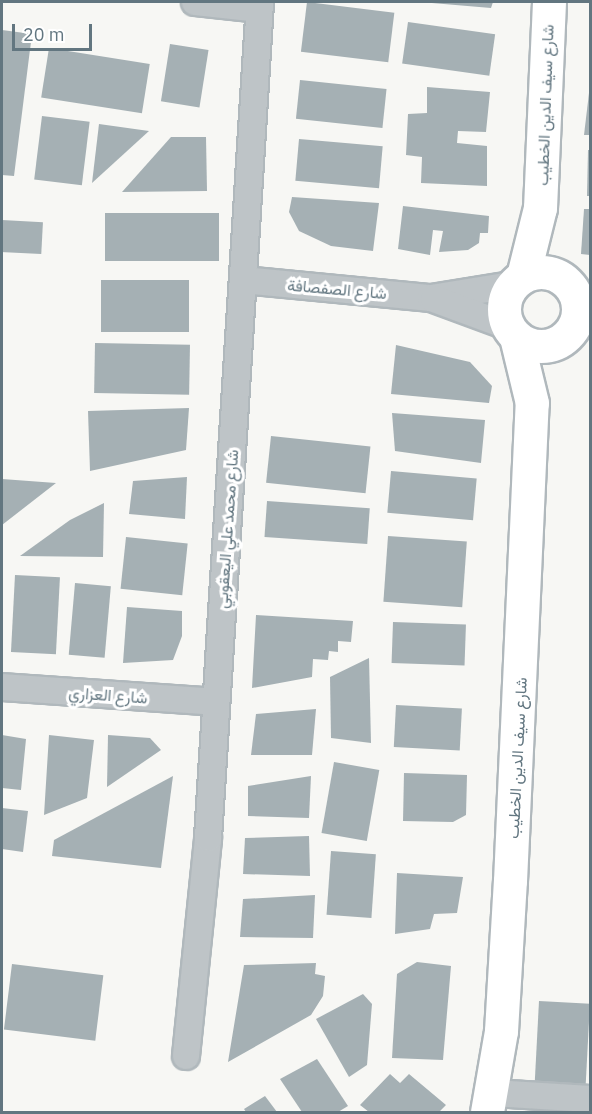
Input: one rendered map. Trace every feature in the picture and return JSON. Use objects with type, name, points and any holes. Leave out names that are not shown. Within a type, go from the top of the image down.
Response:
[{"type":"street","points":[[195,2],[259,5]]},
{"type":"street","name":"شارع سيف الدين الخطيب","points":[[517,280],[540,208],[549,2]]},
{"type":"street","name":"شارع محمد علي اليعقوبي","points":[[186,1056],[208,838],[259,5]]},
{"type":"street","name":"شارع سيف الدين الخطيب","points":[[540,208],[575,286]]},
{"type":"street","points":[[545,272],[575,286],[578,304],[574,329],[536,346],[512,332],[503,305],[517,280],[545,272]]},
{"type":"street","name":"شارع الصفصافة","points":[[243,280],[431,298],[517,280]]},
{"type":"street","name":"شارع الصفصافة","points":[[431,298],[512,332]]},
{"type":"street","name":"شارع سيف الدين الخطيب","points":[[532,403],[574,329]]},
{"type":"street","name":"شارع سيف الدين الخطيب","points":[[490,1103],[518,754],[532,403],[512,332]]},
{"type":"street","name":"شارع العزاري","points":[[2,687],[215,702]]},
{"type":"street","points":[[490,1103],[591,1099]]},
{"type":"building","points":[[307,2],[394,13],[388,62],[301,52]]},
{"type":"building","points":[[420,2],[493,2],[491,8]]},
{"type":"building","points":[[408,22],[495,34],[489,76],[402,64]]},
{"type":"building","points":[[2,30],[32,34],[14,176],[2,175]]},
{"type":"building","points":[[170,44],[209,50],[199,107],[161,101]]},
{"type":"building","points":[[49,48],[150,64],[142,113],[41,97]]},
{"type":"building","points":[[300,80],[387,89],[382,128],[296,119]]},
{"type":"building","points":[[427,87],[490,92],[486,132],[458,131],[457,143],[487,146],[487,186],[421,183],[422,157],[406,155],[408,114],[427,113]]},
{"type":"building","points":[[589,93],[590,135],[584,135]]},
{"type":"building","points":[[42,116],[90,122],[82,185],[34,180]]},
{"type":"building","points":[[99,124],[149,131],[92,183]]},
{"type":"building","points":[[171,137],[206,137],[207,191],[122,192]]},
{"type":"building","points":[[299,139],[383,146],[379,188],[295,181]]},
{"type":"building","points":[[588,150],[590,150],[590,196],[587,196]]},
{"type":"building","points":[[292,197],[379,203],[373,251],[331,246],[299,231],[289,212]]},
{"type":"building","points":[[403,206],[489,216],[488,233],[480,233],[479,243],[468,250],[439,252],[443,231],[433,230],[430,255],[398,249]]},
{"type":"building","points":[[584,209],[590,209],[590,255],[581,254]]},
{"type":"building","points":[[105,213],[219,213],[219,261],[105,261]]},
{"type":"building","points":[[2,220],[43,222],[41,254],[2,252]]},
{"type":"building","points":[[101,280],[189,280],[189,332],[101,332]]},
{"type":"building","points":[[95,343],[190,345],[189,395],[94,393]]},
{"type":"building","points":[[396,345],[470,362],[492,386],[489,403],[391,394]]},
{"type":"building","points":[[189,408],[186,450],[90,471],[88,411]]},
{"type":"building","points":[[392,413],[485,420],[481,463],[395,451]]},
{"type":"building","points":[[271,436],[370,446],[366,493],[266,483]]},
{"type":"building","points":[[391,471],[477,478],[473,520],[387,513]]},
{"type":"building","points":[[187,477],[185,519],[129,514],[133,481]]},
{"type":"building","points":[[2,479],[56,483],[2,525]]},
{"type":"building","points":[[267,501],[370,508],[367,544],[264,537]]},
{"type":"building","points":[[104,503],[103,557],[20,556],[70,520]]},
{"type":"building","points":[[388,536],[467,542],[462,607],[383,602]]},
{"type":"building","points":[[126,537],[188,543],[182,595],[121,589]]},
{"type":"building","points":[[15,575],[60,577],[56,654],[11,652]]},
{"type":"building","points":[[75,583],[111,586],[105,658],[69,655]]},
{"type":"building","points":[[127,607],[182,611],[182,636],[173,660],[123,663]]},
{"type":"building","points":[[256,615],[353,621],[351,642],[338,641],[338,652],[329,651],[328,660],[313,659],[312,677],[252,688]]},
{"type":"building","points":[[393,622],[466,625],[465,666],[392,663]]},
{"type":"building","points":[[369,658],[371,743],[331,738],[330,677]]},
{"type":"building","points":[[396,705],[462,708],[460,750],[394,747]]},
{"type":"building","points":[[316,709],[312,755],[251,755],[256,714]]},
{"type":"building","points":[[2,735],[26,739],[21,790],[2,788]]},
{"type":"building","points":[[49,735],[94,740],[87,798],[44,815]]},
{"type":"building","points":[[108,735],[150,738],[161,750],[107,787]]},
{"type":"building","points":[[334,762],[379,770],[367,841],[321,833]]},
{"type":"building","points":[[404,773],[467,775],[466,815],[453,822],[403,821]]},
{"type":"building","points":[[173,776],[161,868],[52,856],[54,840]]},
{"type":"building","points":[[311,776],[309,818],[248,816],[248,786]]},
{"type":"building","points":[[2,808],[28,811],[23,852],[2,849]]},
{"type":"building","points":[[309,836],[310,876],[243,874],[245,838]]},
{"type":"building","points":[[331,851],[376,854],[371,918],[327,915]]},
{"type":"building","points":[[397,873],[463,877],[457,913],[434,914],[430,929],[395,934]]},
{"type":"building","points":[[315,895],[313,938],[240,937],[243,899]]},
{"type":"building","points":[[417,962],[451,966],[443,1060],[392,1058],[397,974]]},
{"type":"building","points":[[316,963],[315,974],[325,976],[323,996],[311,1015],[228,1062],[244,965]]},
{"type":"building","points":[[12,964],[103,975],[95,1041],[4,1030]]},
{"type":"building","points":[[363,994],[372,1004],[367,1065],[349,1077],[316,1019]]},
{"type":"building","points":[[539,1001],[590,1004],[585,1093],[534,1090]]},
{"type":"building","points":[[317,1059],[348,1106],[338,1112],[302,1112],[280,1079]]},
{"type":"building","points":[[390,1074],[400,1083],[409,1074],[446,1105],[439,1112],[369,1112],[360,1105]]},
{"type":"building","points":[[265,1096],[277,1112],[246,1112],[244,1109]]}]
